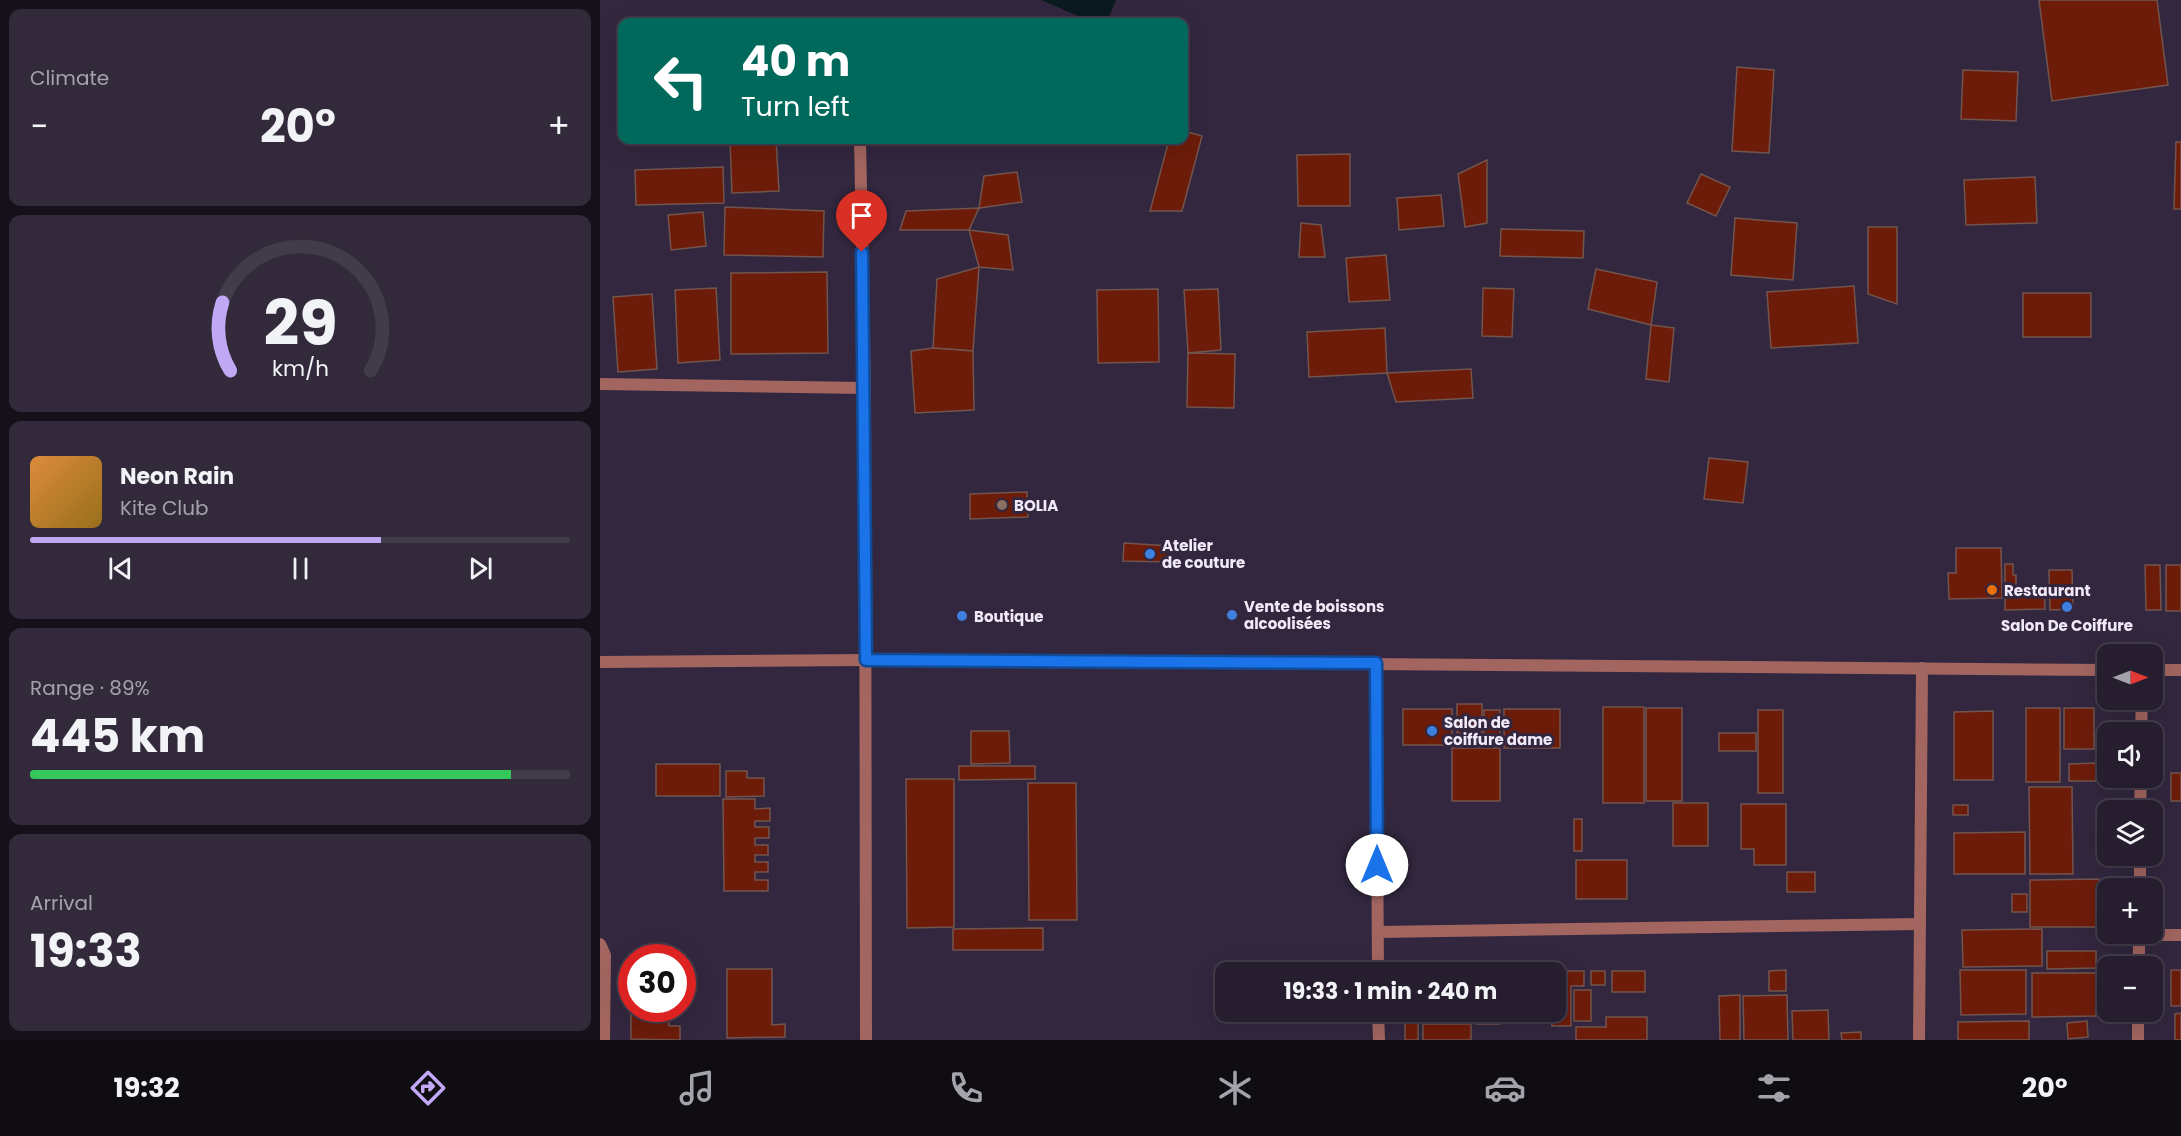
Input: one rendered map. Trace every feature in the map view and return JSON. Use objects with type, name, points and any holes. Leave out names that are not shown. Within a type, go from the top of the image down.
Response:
[{"type":"street","points":[[860,144],[865,388],[866,1040]]},
{"type":"street","points":[[600,384],[865,388]]},
{"type":"street","points":[[600,662],[866,660],[2097,669]]},
{"type":"street","points":[[1376,663],[1378,962]]},
{"type":"street","points":[[1919,1040],[1922,668]]},
{"type":"street","points":[[2163,670],[2181,670]]},
{"type":"street","points":[[1378,933],[1920,924]]},
{"type":"street","points":[[2163,935],[2181,935]]},
{"type":"street","points":[[600,944],[605,955],[604,1040]]},
{"type":"street","points":[[1378,1022],[1379,1040]]},
{"type":"street","points":[[2138,1022],[2138,1040]]},
{"type":"shaded area","points":[[1041,0],[1116,0],[1109,18],[1083,18]]},
{"type":"building","points":[[2039,0],[2157,0],[2168,85],[2052,101]]},
{"type":"building","points":[[1737,67],[1774,70],[1769,153],[1732,151]]},
{"type":"building","points":[[1963,70],[2018,72],[2016,121],[1961,119]]},
{"type":"building","points":[[1188,132],[1202,136],[1182,211],[1150,211],[1168,144],[1188,144]]},
{"type":"building","points":[[2176,142],[2181,142],[2181,209],[2174,209]]},
{"type":"building","points":[[730,144],[776,144],[779,191],[732,193]]},
{"type":"building","points":[[1350,154],[1350,206],[1298,206],[1297,155]]},
{"type":"building","points":[[1487,160],[1487,223],[1465,227],[1458,174]]},
{"type":"building","points":[[723,167],[724,203],[636,205],[635,170]]},
{"type":"building","points":[[1017,172],[1022,202],[979,208],[984,176]]},
{"type":"building","points":[[1701,174],[1730,187],[1716,216],[1687,203]]},
{"type":"building","points":[[2035,177],[2037,223],[1966,225],[1964,180]]},
{"type":"building","points":[[1441,195],[1444,226],[1399,230],[1397,198]]},
{"type":"building","points":[[725,207],[824,211],[823,257],[724,255]]},
{"type":"building","points":[[979,208],[969,230],[900,230],[906,211]]},
{"type":"building","points":[[703,212],[706,246],[671,250],[668,215]]},
{"type":"building","points":[[1735,218],[1797,223],[1793,280],[1731,275]]},
{"type":"building","points":[[1301,223],[1321,225],[1325,257],[1299,257]]},
{"type":"building","points":[[1868,227],[1897,227],[1897,304],[1868,294]]},
{"type":"building","points":[[1501,229],[1584,231],[1583,258],[1500,256]]},
{"type":"building","points":[[969,230],[1008,235],[1013,270],[979,267]]},
{"type":"building","points":[[1386,255],[1390,300],[1349,302],[1346,258]]},
{"type":"building","points":[[979,267],[973,351],[933,348],[937,279]]},
{"type":"building","points":[[1596,269],[1657,282],[1651,325],[1588,309]]},
{"type":"building","points":[[827,272],[828,353],[731,354],[731,273]]},
{"type":"building","points":[[1854,286],[1858,343],[1771,348],[1767,292]]},
{"type":"building","points":[[716,288],[720,360],[678,363],[675,290]]},
{"type":"building","points":[[1483,288],[1514,289],[1512,337],[1482,336]]},
{"type":"building","points":[[1158,289],[1159,362],[1098,363],[1097,290]]},
{"type":"building","points":[[1218,289],[1221,350],[1188,353],[1184,290]]},
{"type":"building","points":[[2023,293],[2091,293],[2091,337],[2023,337]]},
{"type":"building","points":[[652,294],[657,369],[618,372],[613,297]]},
{"type":"building","points":[[1651,325],[1674,328],[1669,382],[1646,379]]},
{"type":"building","points":[[1385,328],[1387,373],[1309,377],[1307,332]]},
{"type":"building","points":[[933,348],[973,351],[974,410],[915,413],[911,351]]},
{"type":"building","points":[[1188,353],[1235,354],[1234,408],[1187,407]]},
{"type":"building","points":[[1471,369],[1473,398],[1396,402],[1387,373]]},
{"type":"building","points":[[1709,458],[1748,462],[1743,503],[1704,499]]},
{"type":"building","points":[[1027,492],[1028,517],[970,519],[970,494]]},
{"type":"building","points":[[1124,543],[1170,546],[1170,562],[1123,561]]},
{"type":"building","points":[[1956,548],[2001,548],[2002,598],[1949,599],[1948,573],[1956,573]]},
{"type":"building","points":[[2005,564],[2013,564],[2016,586],[2005,586]]},
{"type":"building","points":[[2145,565],[2160,565],[2161,610],[2146,610]]},
{"type":"building","points":[[2166,565],[2181,565],[2181,611],[2166,611]]},
{"type":"building","points":[[2049,570],[2072,570],[2073,609],[2050,610]]},
{"type":"building","points":[[2038,586],[2044,586],[2045,609],[2005,610],[2005,589],[2038,589]]},
{"type":"building","points":[[1457,704],[1482,704],[1482,733],[1457,733]]},
{"type":"building","points":[[1603,707],[1644,707],[1644,803],[1603,803]]},
{"type":"building","points":[[1646,708],[1682,708],[1682,801],[1646,801]]},
{"type":"building","points":[[2026,708],[2060,708],[2060,782],[2026,782]]},
{"type":"building","points":[[2064,708],[2094,708],[2094,749],[2064,749]]},
{"type":"building","points":[[1403,709],[1452,709],[1452,745],[1403,745]]},
{"type":"building","points":[[1504,709],[1560,709],[1560,748],[1504,748]]},
{"type":"building","points":[[1484,710],[1500,710],[1500,745],[1484,745]]},
{"type":"building","points":[[1758,710],[1783,710],[1783,793],[1758,793]]},
{"type":"building","points":[[1993,711],[1993,780],[1954,780],[1954,712]]},
{"type":"building","points":[[971,731],[1009,731],[1010,763],[971,764]]},
{"type":"building","points":[[1719,733],[1756,733],[1756,751],[1719,751]]},
{"type":"building","points":[[1452,748],[1500,748],[1500,801],[1452,801]]},
{"type":"building","points":[[2096,763],[2096,781],[2069,781],[2069,764]]},
{"type":"building","points":[[656,764],[720,764],[720,796],[656,796]]},
{"type":"building","points":[[959,766],[1035,766],[1035,779],[959,780]]},
{"type":"building","points":[[726,771],[747,771],[747,778],[764,778],[764,796],[726,797]]},
{"type":"building","points":[[2171,773],[2181,773],[2181,801],[2171,801]]},
{"type":"building","points":[[906,779],[954,779],[954,927],[907,928]]},
{"type":"building","points":[[1028,783],[1076,783],[1077,920],[1029,920]]},
{"type":"building","points":[[2029,787],[2072,787],[2073,874],[2030,874]]},
{"type":"building","points":[[723,799],[755,799],[755,809],[770,808],[770,821],[755,821],[755,827],[769,827],[769,838],[755,838],[755,845],[768,845],[768,855],[755,855],[755,862],[768,862],[768,872],[755,872],[755,880],[768,880],[768,891],[724,891]]},
{"type":"building","points":[[1673,803],[1708,803],[1708,846],[1673,846]]},
{"type":"building","points":[[1741,804],[1786,804],[1786,865],[1754,865],[1754,849],[1741,849]]},
{"type":"building","points":[[1953,805],[1968,805],[1968,815],[1953,815]]},
{"type":"building","points":[[1574,819],[1582,819],[1582,851],[1574,851]]},
{"type":"building","points":[[2025,832],[2025,874],[1954,874],[1954,833]]},
{"type":"building","points":[[1576,860],[1627,860],[1627,899],[1576,899]]},
{"type":"building","points":[[1787,872],[1815,872],[1815,892],[1787,892]]},
{"type":"building","points":[[2097,879],[2097,927],[2030,927],[2030,880]]},
{"type":"building","points":[[2012,894],[2027,894],[2027,912],[2012,912]]},
{"type":"building","points":[[1043,928],[1043,950],[953,950],[953,929]]},
{"type":"building","points":[[2042,929],[2042,966],[1963,967],[1962,930]]},
{"type":"building","points":[[2047,951],[2096,951],[2096,968],[2047,969]]},
{"type":"building","points":[[727,969],[772,969],[772,1025],[785,1024],[785,1037],[727,1038]]},
{"type":"building","points":[[1786,970],[1786,991],[1769,991],[1769,971]]},
{"type":"building","points":[[1960,970],[2026,970],[2026,1014],[1961,1015]]},
{"type":"building","points":[[2171,970],[2181,970],[2181,1006],[2171,1006]]},
{"type":"building","points":[[1566,971],[1584,971],[1584,986],[1571,986],[1571,1026],[1552,1026],[1552,1022],[1566,1022]]},
{"type":"building","points":[[1591,971],[1605,971],[1605,985],[1591,985]]},
{"type":"building","points":[[1612,971],[1645,971],[1645,992],[1612,992]]},
{"type":"building","points":[[2032,973],[2096,973],[2096,1016],[2032,1017]]},
{"type":"building","points":[[1574,990],[1591,990],[1591,1021],[1574,1021]]},
{"type":"building","points":[[1740,995],[1740,1040],[1720,1040],[1719,996]]},
{"type":"building","points":[[1787,995],[1788,1040],[1744,1040],[1743,996]]},
{"type":"building","points":[[1828,1010],[1829,1040],[1793,1040],[1792,1011]]},
{"type":"building","points":[[2181,1013],[2181,1040],[2175,1040],[2175,1014]]},
{"type":"building","points":[[1606,1017],[1647,1017],[1647,1040],[1576,1040],[1576,1027],[1606,1027]]},
{"type":"building","points":[[2029,1021],[2029,1040],[1958,1040],[1958,1022]]},
{"type":"building","points":[[2087,1021],[2088,1037],[2068,1039],[2067,1023]]},
{"type":"building","points":[[631,1022],[669,1022],[669,1026],[680,1026],[680,1040],[631,1039]]},
{"type":"building","points":[[1405,1022],[1418,1022],[1418,1040],[1405,1040]]},
{"type":"building","points":[[1476,1022],[1500,1022],[1500,1024],[1476,1024]]},
{"type":"building","points":[[1423,1024],[1471,1024],[1471,1040],[1423,1040]]},
{"type":"building","points":[[1861,1032],[1861,1040],[1842,1040],[1841,1033]]},
{"type":"place","name":"BOLIA","points":[[1002,505]]},
{"type":"place","name":"Atelier de couture","points":[[1150,554]]},
{"type":"place","name":"Restaurant","points":[[1992,590]]},
{"type":"place","name":"Salon De Coiffure","points":[[2067,607]]},
{"type":"place","name":"Vente de boissons alcoolisées","points":[[1232,615]]},
{"type":"place","name":"Boutique","points":[[962,616]]},
{"type":"place","name":"Salon de coiffure dame","points":[[1432,731]]},
{"type":"route","points":[[862,252],[866,660],[1376,663],[1377,865]]}]
